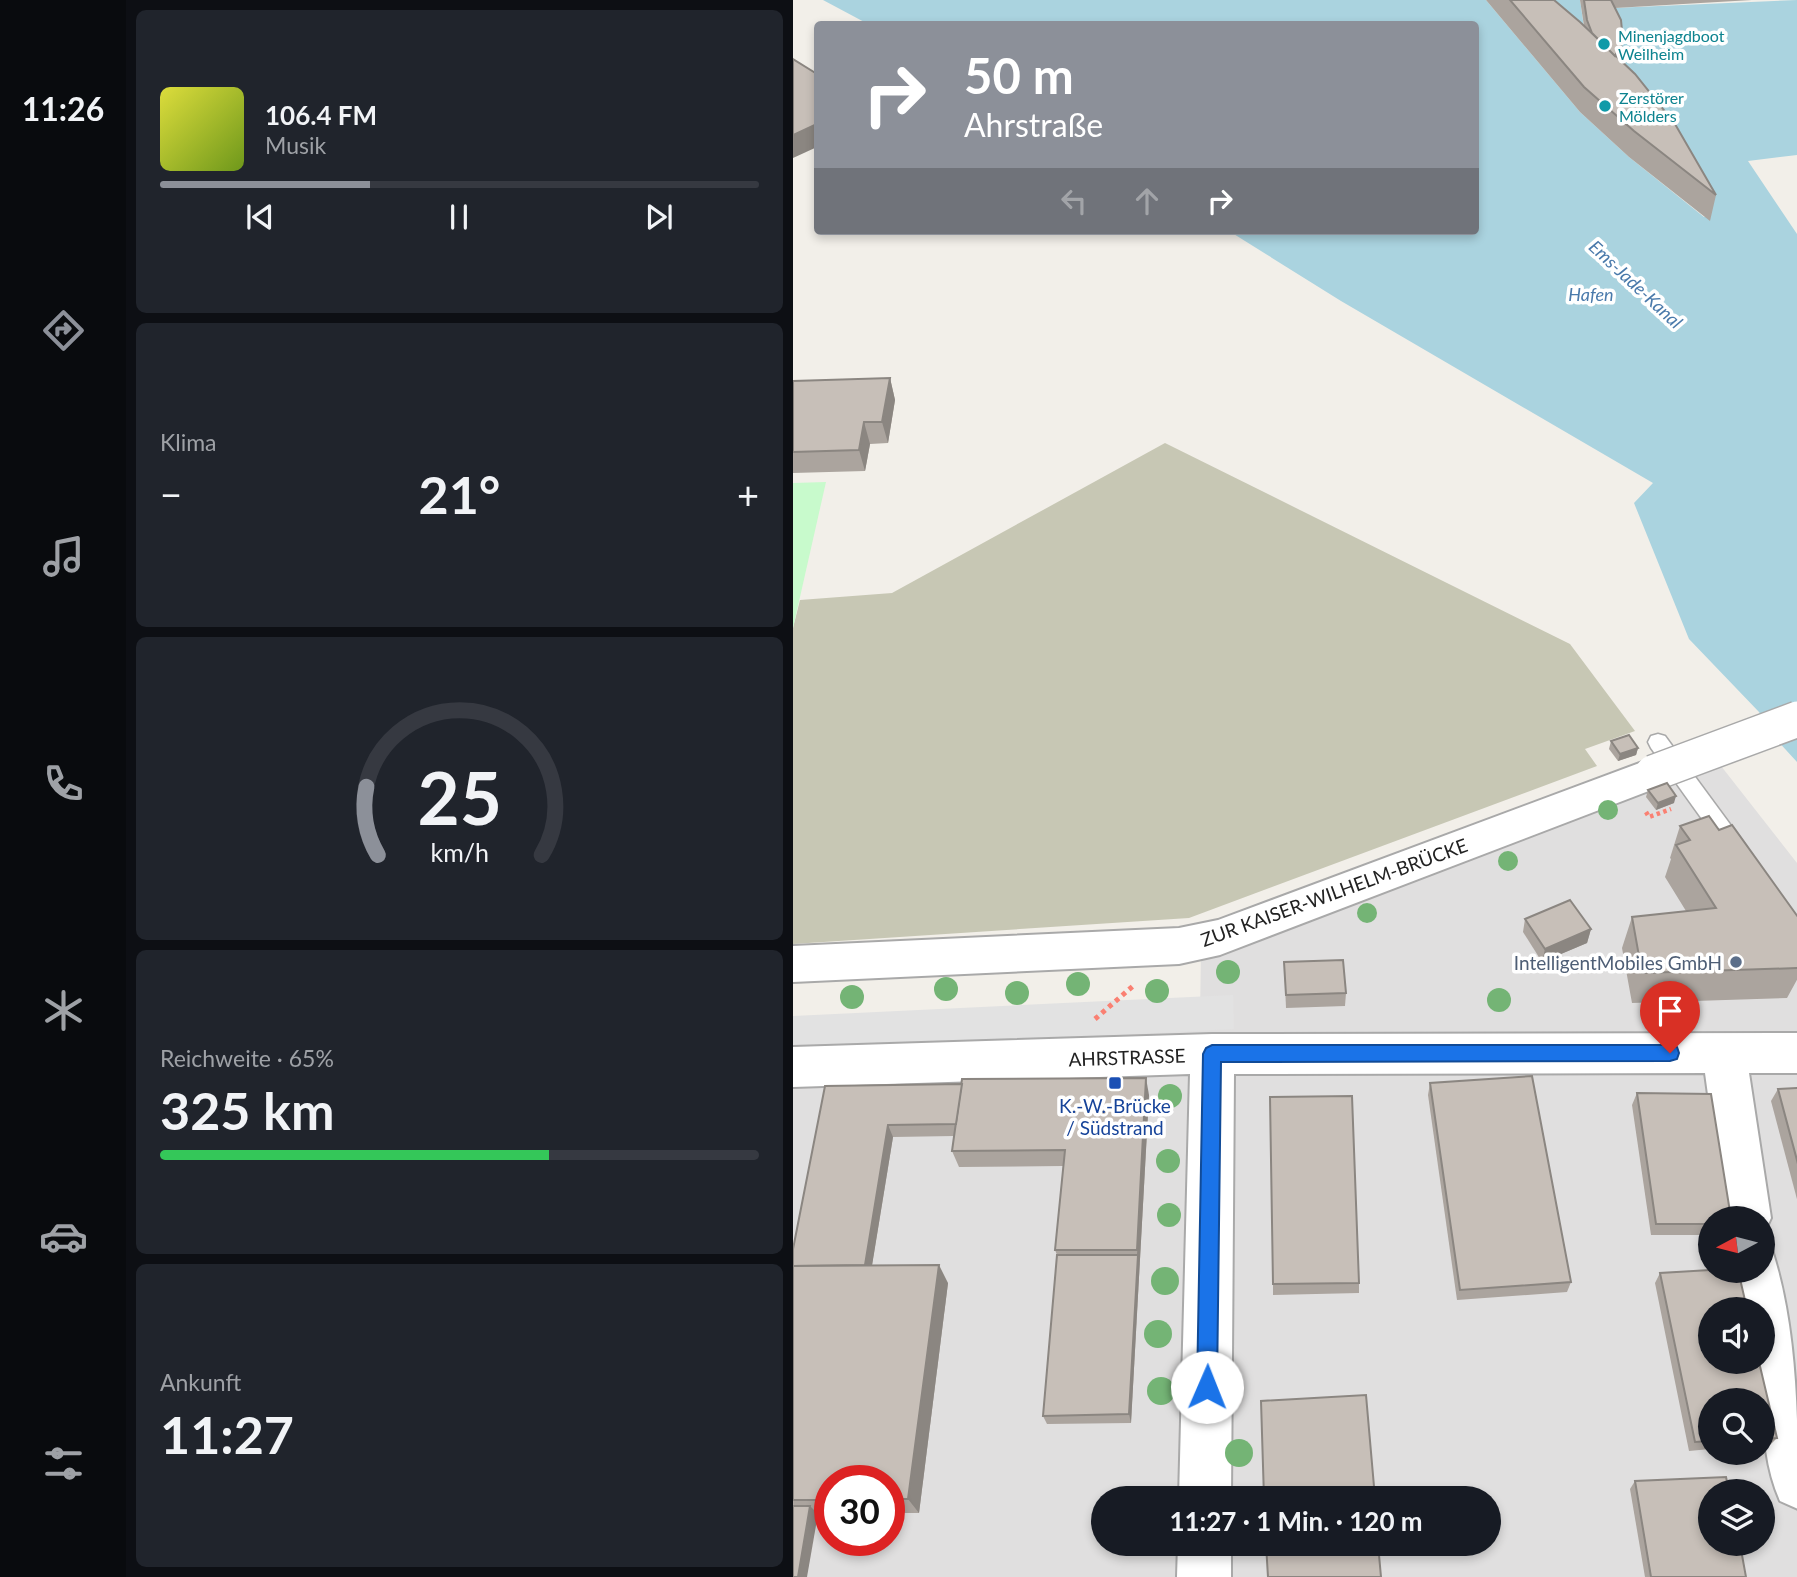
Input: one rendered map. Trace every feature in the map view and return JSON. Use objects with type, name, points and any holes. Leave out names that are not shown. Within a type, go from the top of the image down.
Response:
[{"type":"street","name":"ZUR KAISER-WILHELM-BRÜCKE","points":[[793,964],[1179,946],[1219,937],[1655,758],[1797,719]]},
{"type":"street","points":[[1724,1053],[1746,1206]]},
{"type":"street","name":"AHRSTRASSE","points":[[793,1066],[1212,1054],[1797,1053]]},
{"type":"street","points":[[1205,1486],[1212,1054]]},
{"type":"street","points":[[1759,1283],[1797,1483]]},
{"type":"street","points":[[1204,1577],[1205,1556]]},
{"type":"lane","points":[[1655,758],[1750,869]]},
{"type":"shaded area","points":[[1165,443],[1570,644],[1635,731],[1585,749],[1597,766],[1189,918],[793,944],[793,628],[800,600],[892,593]]},
{"type":"shaded area","points":[[1714,757],[1797,863],[1797,1577],[793,1577],[793,1029],[1200,1016],[1201,950]]},
{"type":"shaded area","points":[[1233,995],[1234,1029],[793,1051],[793,1016]]},
{"type":"green space","points":[[826,482],[793,628],[793,483]]},
{"type":"water","name":"Hafen","points":[[823,0],[1486,0],[1580,112],[1629,157],[1704,217],[1707,216],[1522,0],[1580,0],[1585,34],[1613,8],[1797,0],[1797,155],[1748,161],[1797,234],[1797,762],[1774,737],[1759,712],[1689,639],[1634,503],[1653,483],[1341,301],[1235,235],[1479,235],[1479,21],[862,21]]},
{"type":"building","points":[[1510,0],[1554,0],[1635,74],[1675,124],[1716,195],[1634,131],[1584,87]]},
{"type":"building","name":"Minenjagdboot Weilheim","points":[[1584,0],[1611,0],[1621,20],[1623,41],[1615,56],[1592,33]]},
{"type":"building","points":[[793,59],[814,72],[814,125],[793,135]]},
{"type":"building","points":[[890,378],[882,422],[864,422],[859,450],[793,452],[793,381]]},
{"type":"building","points":[[1629,735],[1638,748],[1620,754],[1611,741]]},
{"type":"building","points":[[1667,783],[1676,796],[1658,803],[1648,790]]},
{"type":"building","points":[[1709,816],[1719,830],[1732,825],[1798,917],[1798,968],[1642,973],[1632,917],[1716,908],[1676,845],[1690,840],[1680,826]]},
{"type":"building","points":[[1570,900],[1591,929],[1545,949],[1525,919]]},
{"type":"building","points":[[1343,960],[1346,993],[1286,995],[1284,962]]},
{"type":"building","points":[[1532,1076],[1571,1282],[1460,1290],[1430,1083]]},
{"type":"building","points":[[1146,1078],[1137,1250],[1055,1250],[1065,1150],[952,1151],[962,1079]]},
{"type":"building","points":[[962,1084],[956,1124],[888,1125],[865,1265],[793,1266],[793,1249],[825,1086]]},
{"type":"building","points":[[1798,1088],[1798,1164],[1778,1089]]},
{"type":"building","points":[[1637,1093],[1711,1094],[1729,1206],[1698,1206],[1698,1224],[1656,1224]]},
{"type":"building","points":[[1352,1096],[1359,1283],[1273,1284],[1270,1097]]},
{"type":"building","points":[[1057,1255],[1138,1255],[1129,1414],[1043,1416]]},
{"type":"building","points":[[939,1265],[908,1499],[905,1499],[905,1465],[814,1465],[814,1500],[793,1500],[793,1266]]},
{"type":"building","points":[[1698,1271],[1698,1283],[1741,1283],[1744,1297],[1698,1297],[1698,1374],[1762,1374],[1765,1388],[1698,1388],[1698,1442],[1695,1442],[1660,1273]]},
{"type":"building","points":[[1366,1395],[1374,1486],[1264,1486],[1261,1401]]},
{"type":"building","points":[[1726,1477],[1698,1479],[1698,1556],[1742,1556],[1746,1577],[1651,1577],[1635,1481]]},
{"type":"building","points":[[793,1506],[810,1506],[798,1577],[793,1577]]},
{"type":"building","points":[[1267,1556],[1379,1556],[1381,1577],[1268,1577]]},
{"type":"place","name":"Minenjagdboot Weilheim","points":[[1604,44]]},
{"type":"place","name":"Zerstörer Mölders","points":[[1605,106]]},
{"type":"place","name":"IntelligentMobiles GmbH","points":[[1736,962]]},
{"type":"place","name":"K.-W.-Brücke / Südstrand","points":[[1115,1083]]},
{"type":"route","points":[[1207,1387],[1212,1054],[1670,1053]]},
{"type":"water label","name":"Ems-Jade-Kanal","points":[[1636,284]]}]
